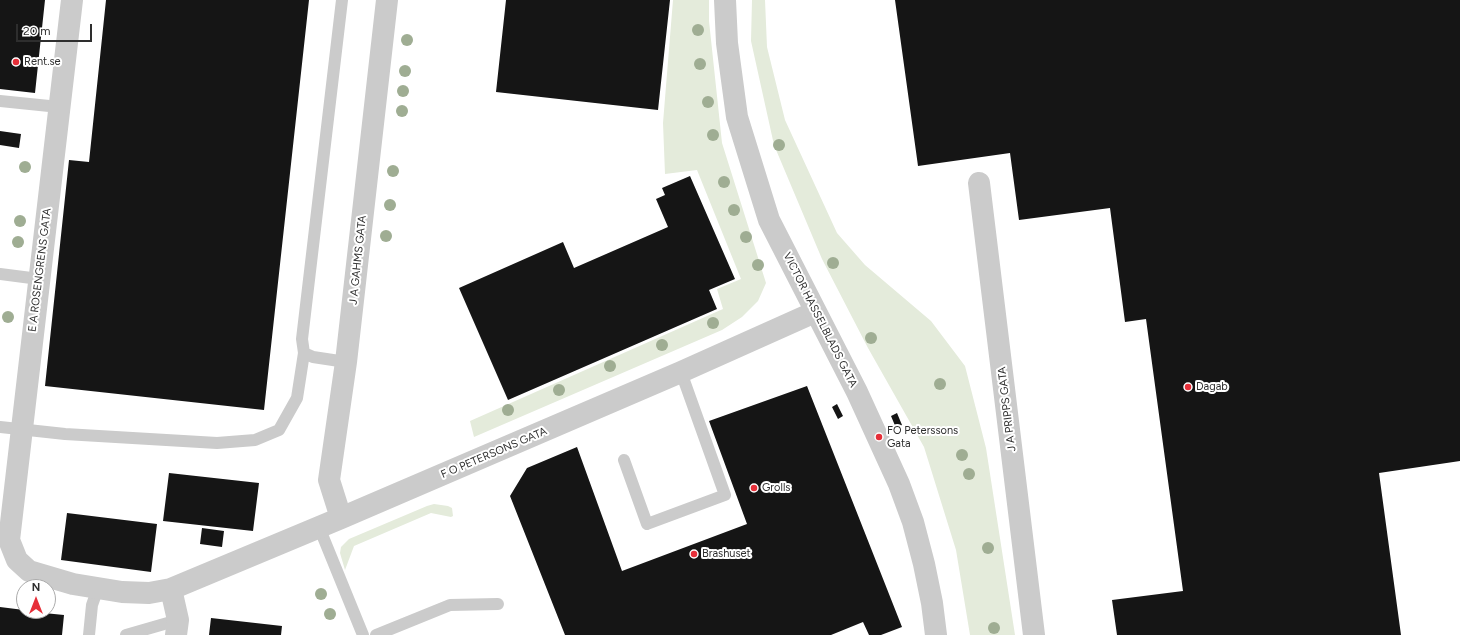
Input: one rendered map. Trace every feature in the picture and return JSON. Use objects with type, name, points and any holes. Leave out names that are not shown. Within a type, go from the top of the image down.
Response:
[{"type":"street","name":"E A ROSENGRENS GATA","points":[[6,532],[21,430],[72,0]]},
{"type":"street","name":"J A GAHMS GATA","points":[[341,518],[329,480],[346,362],[388,0]]},
{"type":"street","name":"VICTOR HASSELBLADS GATA","points":[[725,0],[727,43],[739,124],[769,220],[857,392],[899,484],[913,522],[924,564],[932,603],[936,635]]},
{"type":"street","name":"J A PRIPPS GATA","points":[[979,183],[1034,635]]},
{"type":"street","name":"F O PETERSONS GATA","points":[[6,532],[17,560],[30,571],[73,584],[122,592],[149,593],[172,589],[682,372],[815,312]]},
{"type":"street","points":[[172,589],[177,627]]},
{"type":"lane","points":[[0,427],[21,430],[217,443],[255,440],[279,430],[297,398],[304,353],[302,339],[342,0]]},
{"type":"lane","points":[[0,101],[59,107]]},
{"type":"lane","points":[[0,274],[39,279]]},
{"type":"lane","points":[[304,353],[313,357],[346,362]]},
{"type":"lane","points":[[624,460],[648,524],[725,495],[682,372]]},
{"type":"lane","points":[[319,526],[363,635]]},
{"type":"lane","points":[[89,635],[92,605],[98,588]]},
{"type":"lane","points":[[376,635],[450,605],[498,604]]},
{"type":"lane","points":[[126,635],[177,627]]},
{"type":"green space","points":[[673,0],[709,0],[709,21],[722,143],[766,283],[758,301],[742,317],[722,330],[474,437],[470,421],[723,309],[717,289],[741,279],[697,170],[665,174],[663,123]]},
{"type":"green space","points":[[752,0],[765,0],[767,47],[785,120],[837,233],[865,265],[931,321],[965,366],[986,448],[1015,635],[970,635],[956,550],[924,447],[868,348],[822,259],[774,145],[751,41]]},
{"type":"green space","points":[[434,504],[452,508],[453,516],[451,517],[431,513],[354,546],[345,570],[340,553],[341,547],[349,539]]},
{"type":"building","points":[[0,0],[45,0],[35,93],[0,89]]},
{"type":"building","points":[[106,0],[309,0],[264,410],[45,386],[69,160],[89,162]]},
{"type":"building","points":[[506,0],[670,0],[658,110],[496,92]]},
{"type":"building","points":[[895,0],[1460,0],[1460,461],[1379,473],[1401,635],[1117,635],[1112,600],[1183,591],[1146,319],[1125,322],[1110,208],[1019,220],[1010,153],[918,166]]},
{"type":"building","points":[[0,131],[21,134],[19,148],[0,145]]},
{"type":"building","points":[[690,176],[735,279],[709,290],[717,309],[508,400],[459,288],[563,242],[574,268],[668,227],[656,199],[665,195],[662,188]]},
{"type":"building","points":[[807,386],[902,627],[881,635],[869,635],[863,622],[831,635],[565,635],[510,496],[527,468],[577,447],[622,571],[747,524],[709,421]]},
{"type":"building","points":[[837,404],[843,416],[838,419],[832,407]]},
{"type":"building","points":[[897,413],[902,425],[896,428],[891,416]]},
{"type":"building","points":[[169,473],[259,483],[253,531],[163,521]]},
{"type":"building","points":[[67,513],[157,524],[151,572],[61,560]]},
{"type":"building","points":[[202,528],[224,531],[222,547],[200,544]]},
{"type":"building","points":[[0,607],[16,609],[16,619],[56,619],[56,614],[64,615],[62,635],[0,635]]},
{"type":"building","points":[[211,618],[282,626],[281,635],[209,635]]},
{"type":"place","name":"Rent.se","points":[[16,62]]},
{"type":"place","name":"Dagab","points":[[1188,387]]},
{"type":"place","name":"FO Peterssons Gata","points":[[879,437]]},
{"type":"place","name":"Grolls","points":[[754,488]]},
{"type":"place","name":"Brashuset","points":[[694,554]]}]
